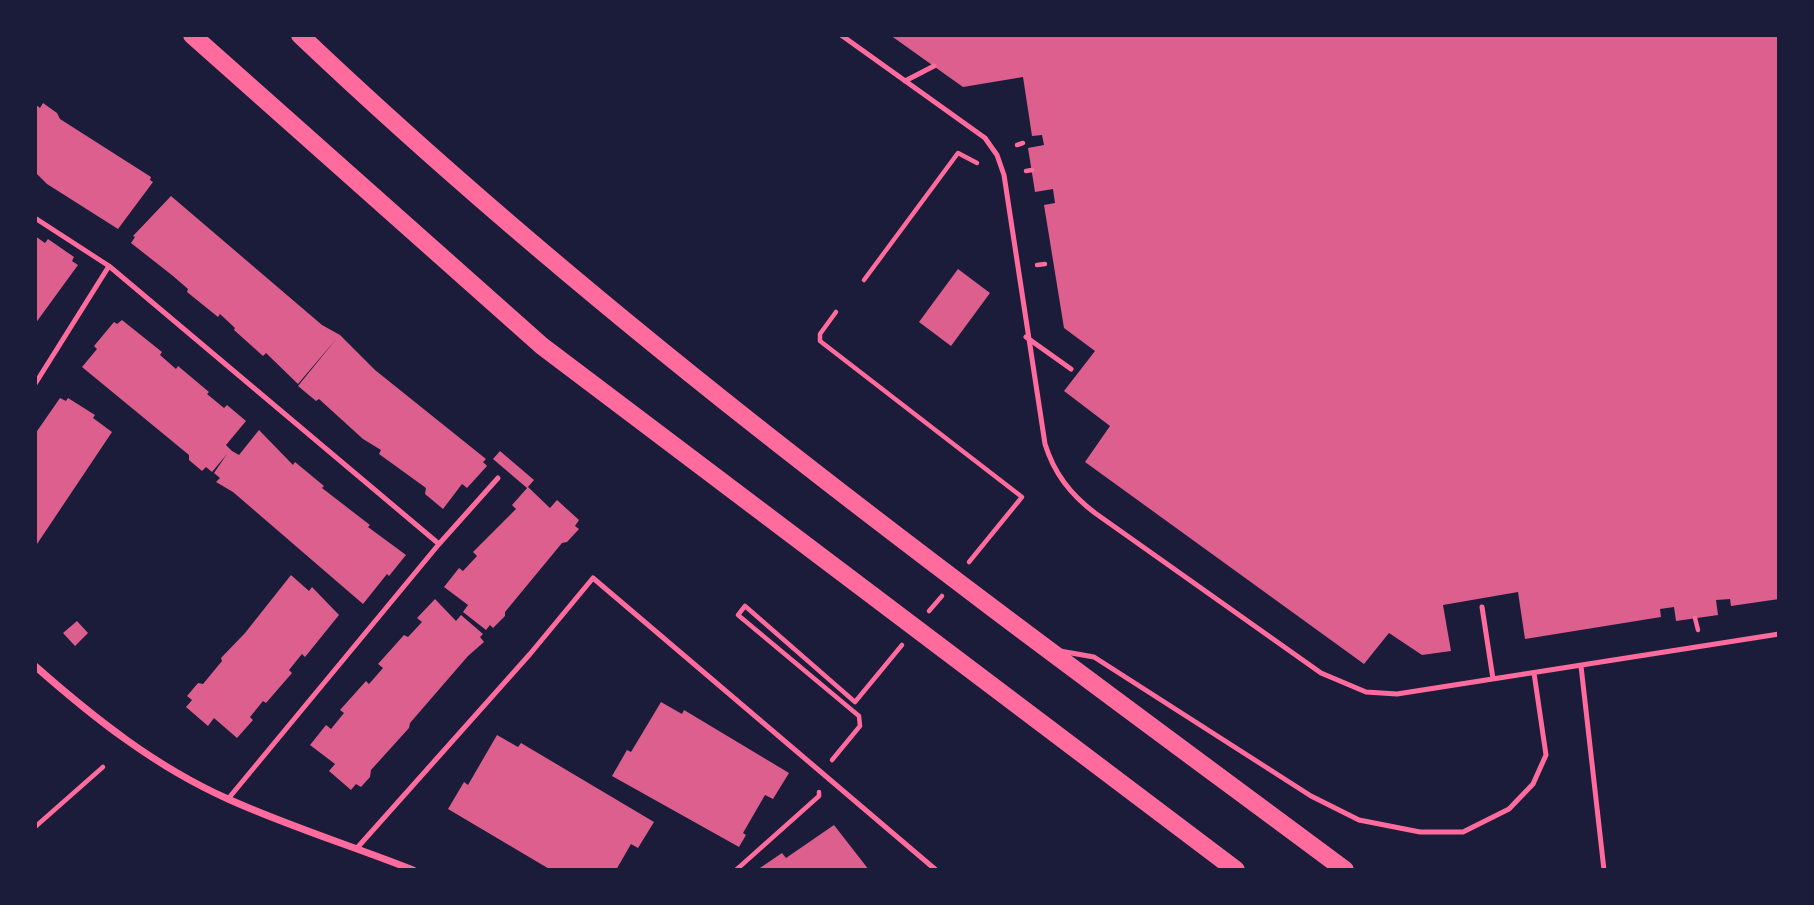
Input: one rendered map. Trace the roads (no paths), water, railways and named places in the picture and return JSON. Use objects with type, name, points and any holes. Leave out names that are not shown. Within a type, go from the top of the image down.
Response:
[{"type":"main road","points":[[192,35],[542,346],[1236,870]]},
{"type":"main road","points":[[300,35],[445,167],[643,337],[829,484],[1345,870]]},
{"type":"street","points":[[35,666],[127,742],[228,799],[414,870]]},
{"type":"lane","points":[[841,35],[977,132],[997,155],[1007,198],[1026,337],[1048,455],[1064,483],[1095,513],[1279,645],[1340,683],[1366,692],[1397,694],[1779,634]]},
{"type":"lane","points":[[905,81],[934,66]]},
{"type":"lane","points":[[35,218],[109,266],[439,544]]},
{"type":"lane","points":[[35,384],[109,266]]},
{"type":"lane","points":[[1026,337],[1071,369]]},
{"type":"lane","points":[[228,799],[439,544],[498,478]]},
{"type":"lane","points":[[357,848],[530,654],[593,578],[936,870]]},
{"type":"lane","points":[[1482,607],[1493,679]]},
{"type":"lane","points":[[1048,649],[1094,657],[1311,796],[1359,820],[1420,832],[1463,832],[1509,809],[1533,783],[1546,755],[1534,673]]},
{"type":"lane","points":[[1581,666],[1604,870]]}]
